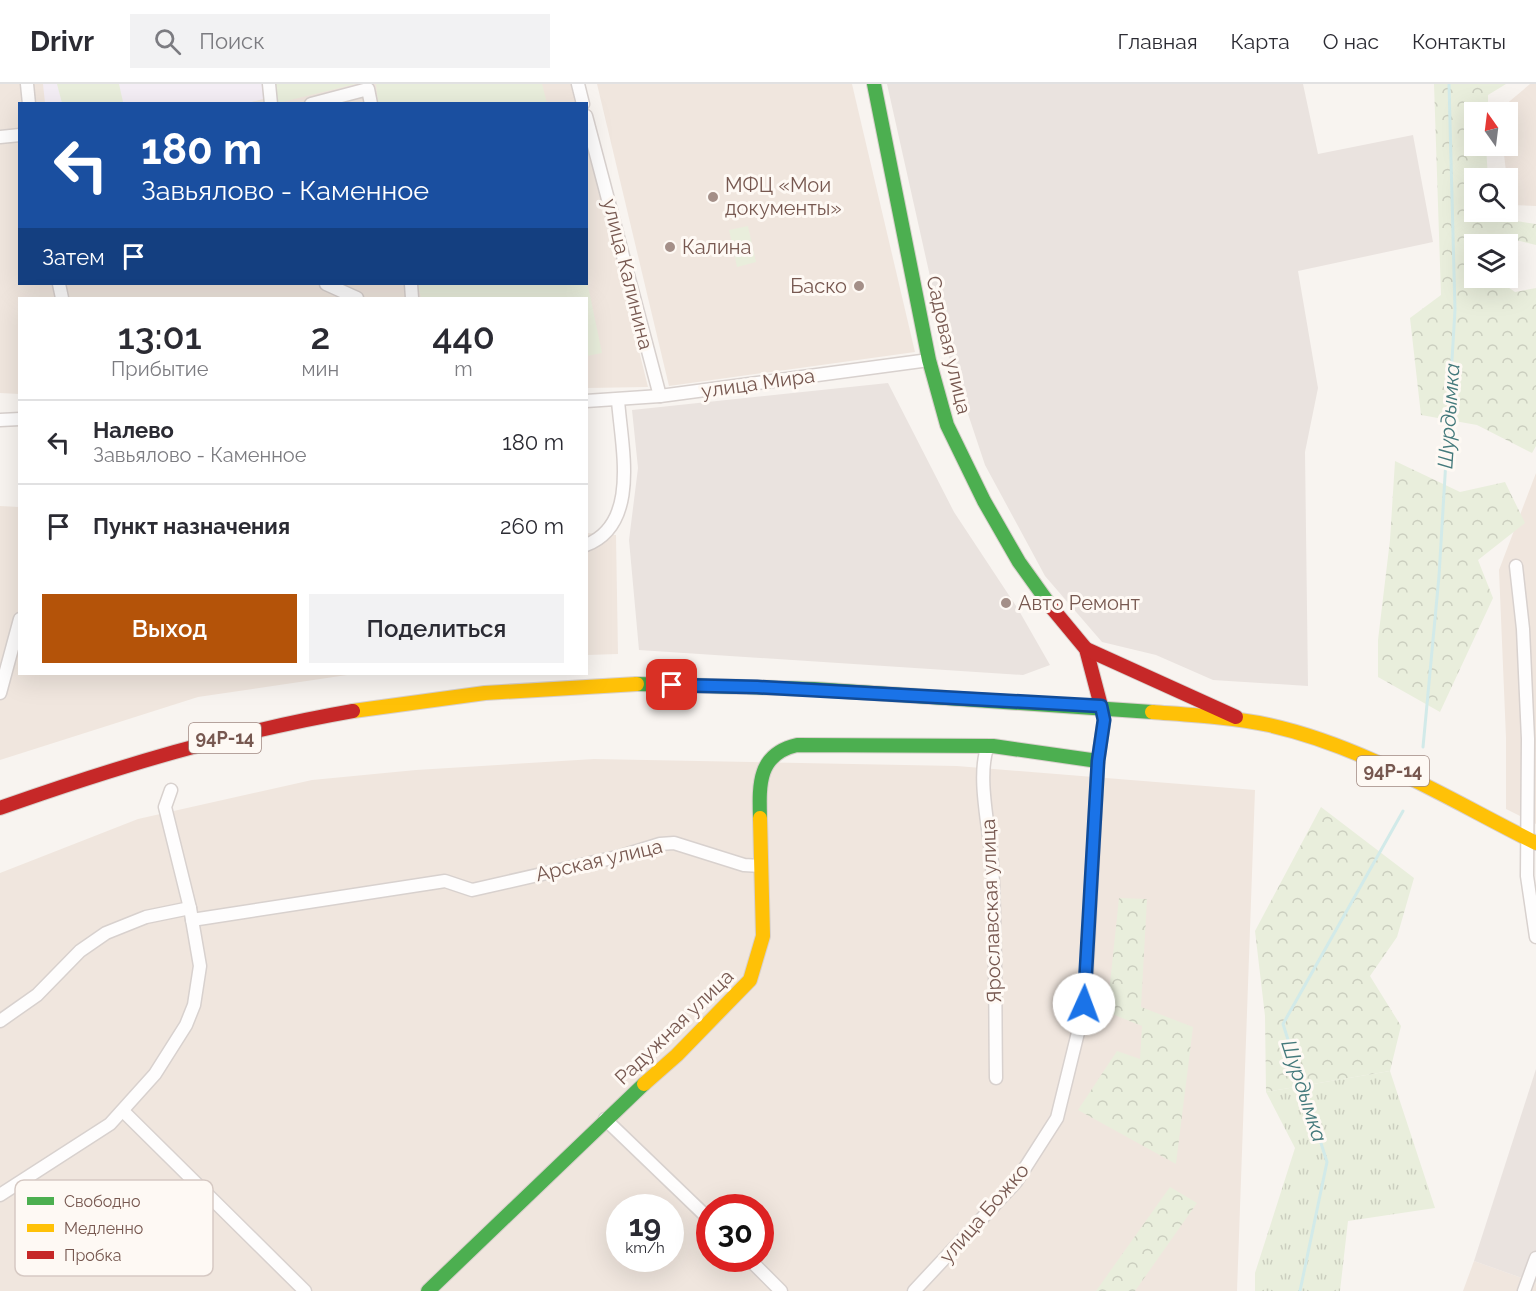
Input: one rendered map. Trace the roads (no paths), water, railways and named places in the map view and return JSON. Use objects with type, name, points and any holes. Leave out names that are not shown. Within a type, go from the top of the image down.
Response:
[{"type":"street","points":[[27,84],[29,102]]},
{"type":"street","points":[[270,84],[271,102]]},
{"type":"street","points":[[578,84],[582,102]]},
{"type":"street","name":"Садовая улица","points":[[874,84],[928,360],[948,425],[984,501],[1044,598],[1086,650]]},
{"type":"street","points":[[319,102],[368,89],[371,102]]},
{"type":"street","name":"улица Калинина","points":[[588,124],[660,396]]},
{"type":"street","points":[[0,137],[18,135]]},
{"type":"street","points":[[328,285],[355,297]]},
{"type":"street","name":"улица Мира","points":[[588,401],[660,396],[928,360]]},
{"type":"street","points":[[588,544],[599,540],[609,530],[620,510],[622,460],[618,400]]},
{"type":"street","points":[[0,420],[18,418]]},
{"type":"street","points":[[1515,566],[1523,629],[1531,810],[1531,840],[1527,876],[1536,937]]},
{"type":"street","points":[[0,693],[18,627]]},
{"type":"street","points":[[1086,650],[1101,706]]},
{"type":"street","points":[[1086,650],[1238,717]]},
{"type":"street","name":"94Р-14","points":[[0,808],[99,773],[256,730],[330,714],[456,696],[651,684],[757,687],[1101,706],[1238,717],[1289,730],[1333,745],[1396,772],[1531,840]]},
{"type":"street","name":"улица Божко","points":[[914,1291],[1016,1182],[1058,1118],[1084,1004],[1098,761],[1104,720],[1101,706]]},
{"type":"street","name":"Радужная улица","points":[[428,1291],[604,1119],[677,1055],[750,980],[763,936],[759,798],[762,775],[767,760],[777,749],[789,744],[811,743],[988,746],[1098,761]]},
{"type":"street","name":"Ярославская улица","points":[[988,746],[984,754],[984,777],[992,862],[996,1078]]},
{"type":"street","points":[[23,1180],[110,1124],[123,1111],[155,1074],[186,1025],[194,1005],[200,966],[191,914],[165,807],[171,789]]},
{"type":"street","name":"Арская улица","points":[[191,914],[445,881],[472,890],[621,856],[660,844],[674,843],[744,865],[761,866]]},
{"type":"street","points":[[0,1021],[37,994],[80,951],[106,933],[146,917],[191,914]]},
{"type":"street","points":[[123,1111],[193,1180]]},
{"type":"street","points":[[604,1119],[696,1207]]},
{"type":"street","points":[[0,1195],[15,1185]]},
{"type":"street","points":[[213,1199],[305,1291]]},
{"type":"street","points":[[1524,1291],[1536,1258]]},
{"type":"street","points":[[762,1272],[781,1291]]},
{"type":"waterway","name":"Шурдымка","points":[[1423,747],[1439,576],[1455,310],[1449,84]]},
{"type":"waterway","name":"Шурдымка","points":[[1300,1291],[1327,1162],[1283,1024],[1403,811]]},
{"type":"place","name":"МФЦ «Мои документы»","points":[[713,197]]},
{"type":"place","name":"Калина","points":[[670,247]]},
{"type":"place","name":"Баско","points":[[859,286]]},
{"type":"place","name":"Авто Ремонт","points":[[1006,603]]}]
